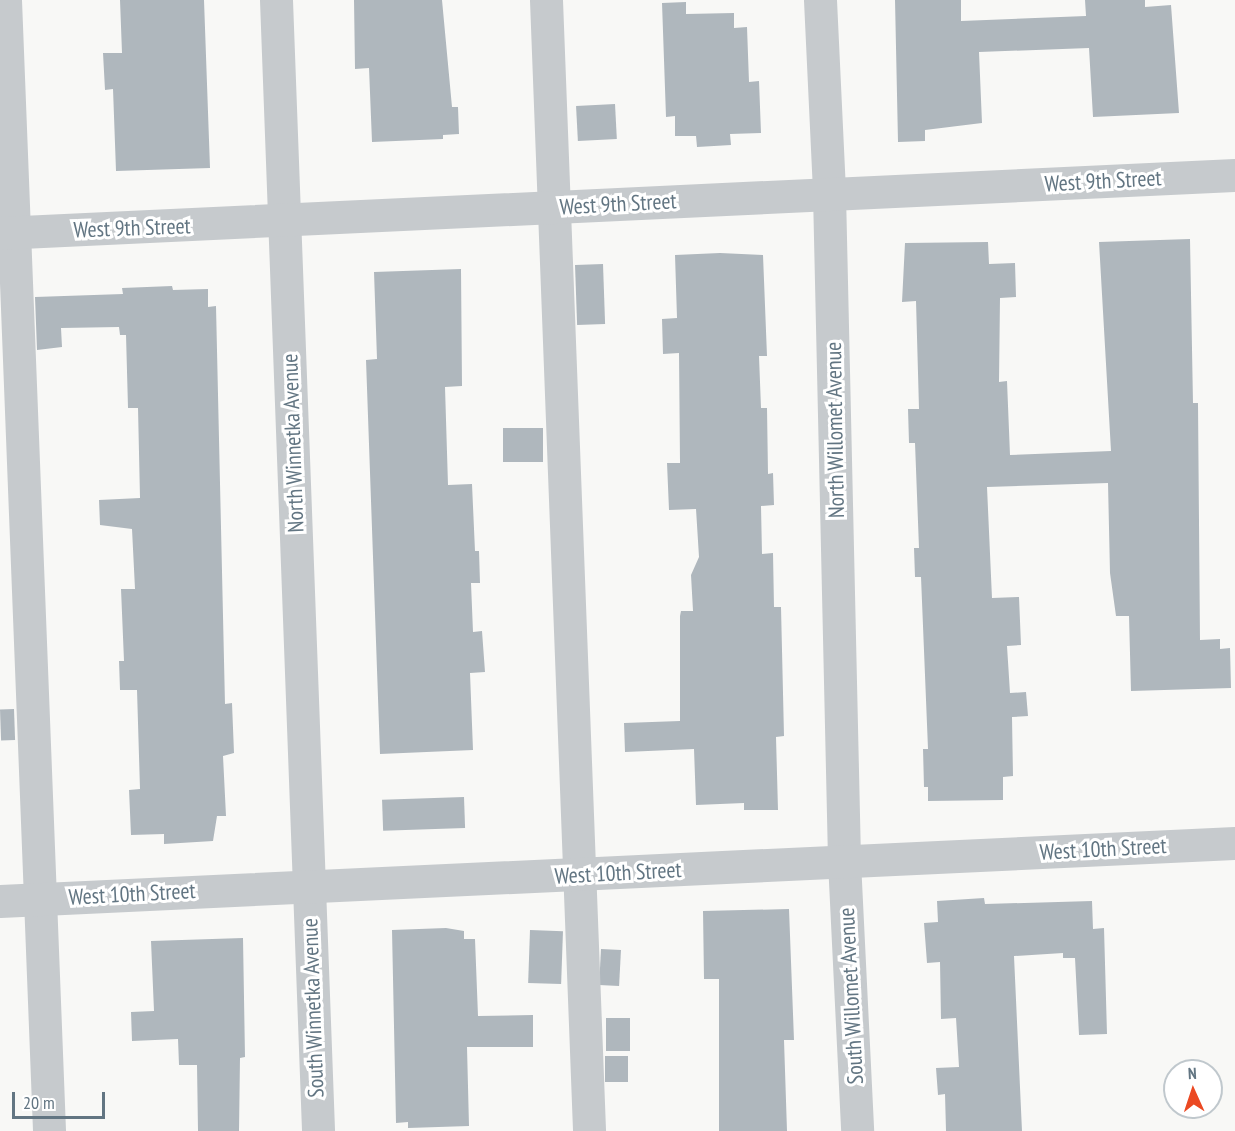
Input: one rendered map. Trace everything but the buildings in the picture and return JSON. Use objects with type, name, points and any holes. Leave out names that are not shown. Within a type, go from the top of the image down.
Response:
[{"type":"street","points":[[5,0],[7,232],[49,1131]]},
{"type":"street","name":"North Winnetka Avenue","points":[[276,0],[308,885]]},
{"type":"street","points":[[546,0],[589,1131]]},
{"type":"street","name":"North Willomet Avenue","points":[[820,0],[830,193],[844,861]]},
{"type":"street","name":"West 9th Street","points":[[7,232],[285,222],[830,193],[1235,175]]},
{"type":"street","name":"West 10th Street","points":[[0,901],[1235,843]]},
{"type":"street","name":"South Willomet Avenue","points":[[844,861],[857,1131]]},
{"type":"street","name":"South Winnetka Avenue","points":[[308,885],[318,1131]]}]
